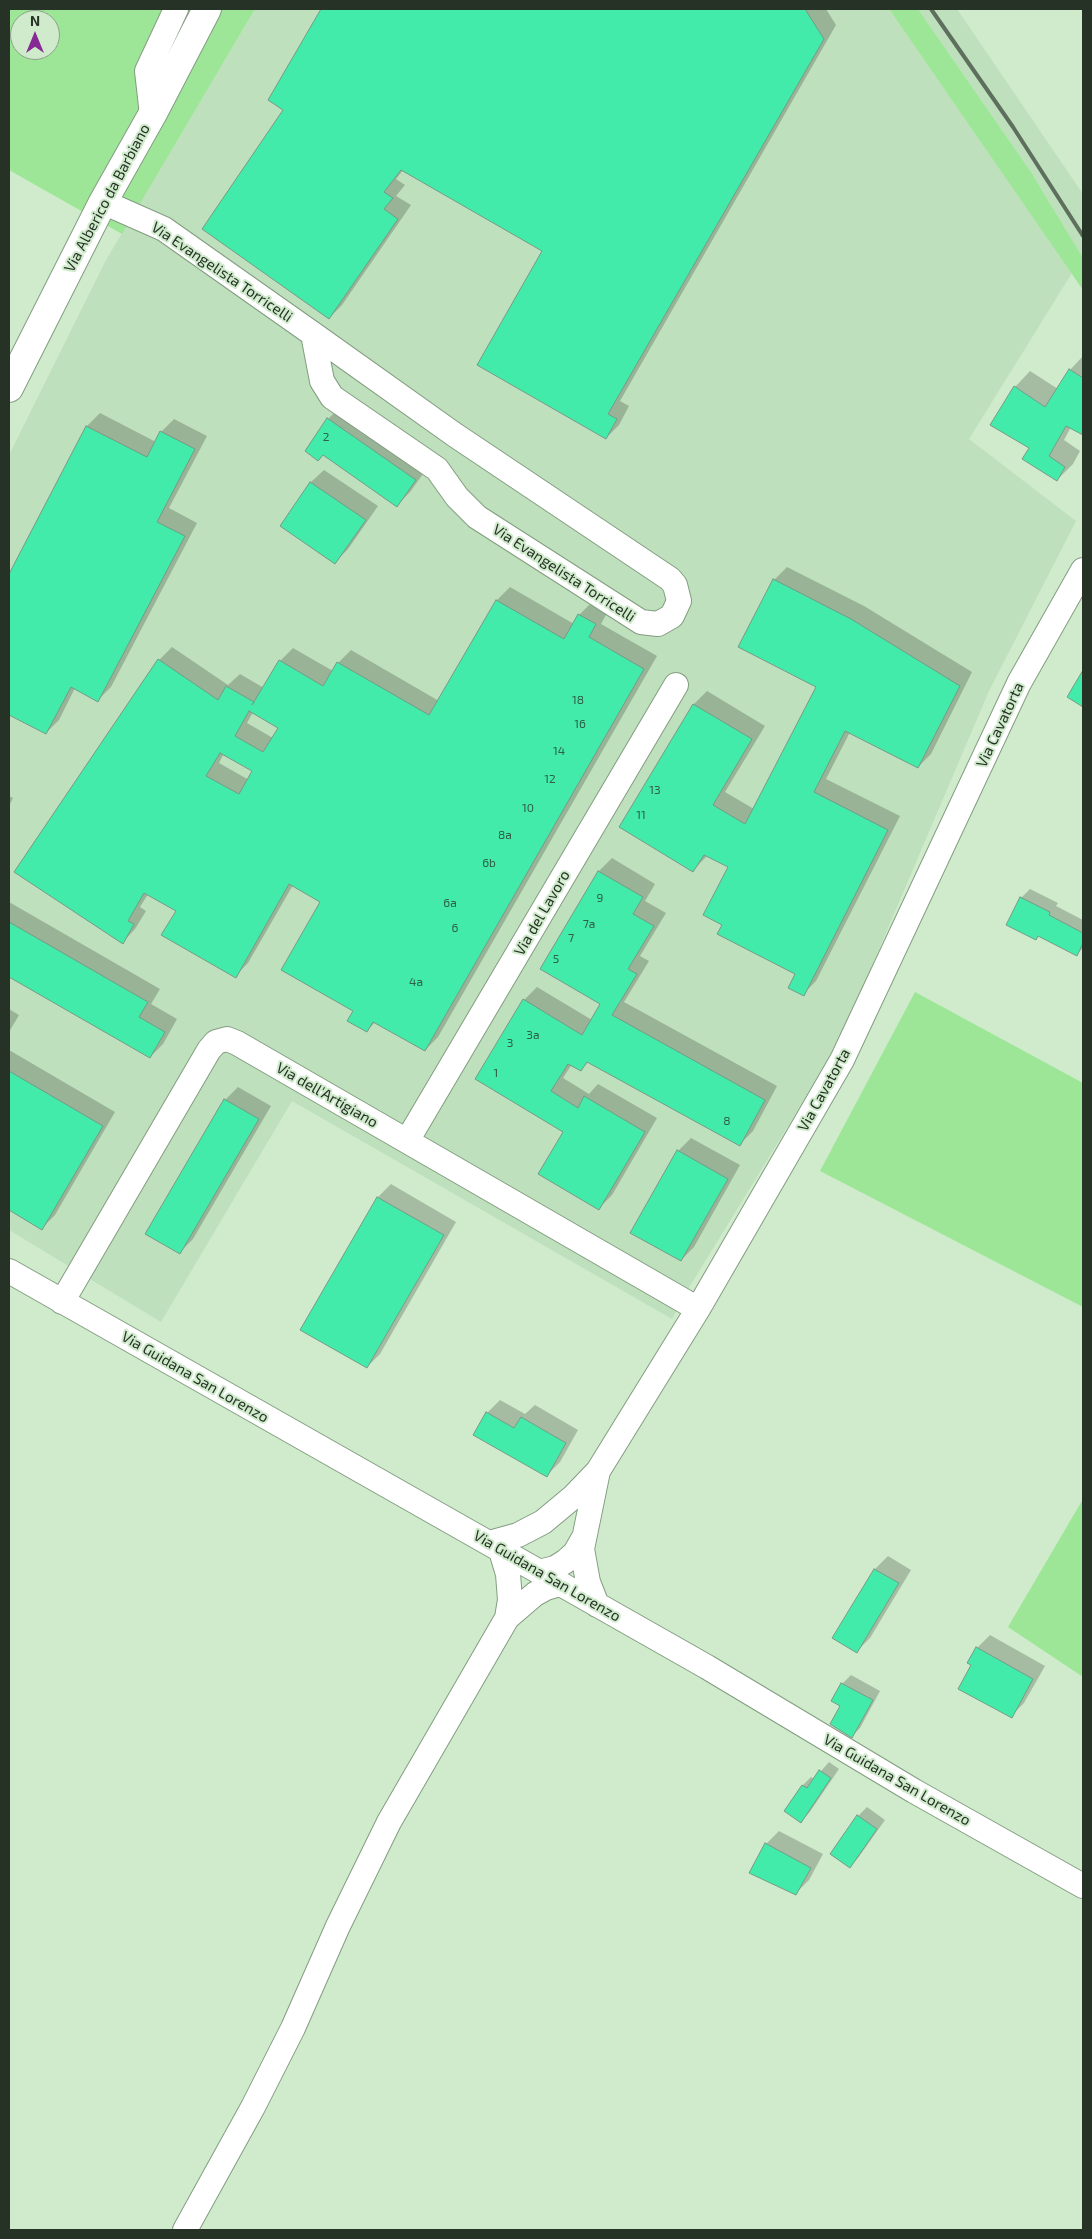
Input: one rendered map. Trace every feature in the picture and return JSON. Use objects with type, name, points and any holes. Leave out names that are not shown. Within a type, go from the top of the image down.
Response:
[{"type":"main road","name":"Via Alberico da Barbiano","points":[[9,388],[103,202],[207,9]]},
{"type":"street","points":[[152,114],[147,70],[176,9]]},
{"type":"street","name":"Via Evangelista Torricelli","points":[[103,202],[164,229],[313,334],[455,435],[670,578],[678,593],[679,601],[672,616],[658,624],[642,622],[477,517],[457,497],[437,469],[332,397],[322,381],[313,334]]},
{"type":"street","name":"Via Cavatorta","points":[[597,1605],[588,1582],[582,1549],[598,1471],[698,1309],[842,1060],[1019,683],[1083,570]]},
{"type":"street","name":"Via del Lavoro","points":[[408,1141],[676,685]]},
{"type":"street","name":"Via dell'Artigiano","points":[[62,1302],[209,1050],[216,1042],[232,1040],[698,1309]]},
{"type":"street","name":"Via Guidana San Lorenzo","points":[[9,1271],[707,1667],[914,1791],[1083,1886]]},
{"type":"street","points":[[507,1618],[510,1600],[508,1574],[495,1547],[543,1522],[573,1497],[598,1471]]},
{"type":"street","points":[[543,1522],[536,1544],[539,1572],[555,1568],[566,1561],[575,1553],[583,1539]]},
{"type":"street","points":[[185,2230],[253,2108],[294,2028],[338,1926],[389,1822],[507,1618],[535,1594],[560,1584]]},
{"type":"shaded area","points":[[255,9],[889,9],[1072,273],[969,439],[1076,521],[989,691],[839,1043],[690,1286],[672,1319],[292,1101],[161,1322],[9,1230],[9,455],[106,260]]},
{"type":"shaded area","points":[[918,9],[957,9],[1083,194],[1083,258],[1031,172]]},
{"type":"green space","points":[[9,9],[255,9],[122,234],[9,170]]},
{"type":"green space","points":[[889,9],[918,9],[1031,172],[1083,258],[1083,290]]},
{"type":"green space","points":[[915,992],[1083,1083],[1083,1307],[820,1171]]},
{"type":"green space","points":[[1083,1499],[1083,1677],[1008,1627]]},
{"type":"building","points":[[321,9],[805,9],[824,39],[608,414],[617,419],[606,439],[477,365],[542,251],[401,170],[384,192],[393,198],[384,209],[398,219],[329,319],[202,229],[283,110],[268,100]]},
{"type":"building","points":[[1069,369],[1083,378],[1083,435],[1066,426],[1049,456],[1065,467],[1057,481],[1022,459],[1029,448],[990,425],[1014,386],[1045,407]]},
{"type":"building","points":[[327,418],[416,480],[397,507],[323,455],[318,461],[305,451]]},
{"type":"building","points":[[86,426],[147,457],[160,431],[195,449],[157,522],[185,536],[98,702],[71,687],[46,734],[9,715],[9,574]]},
{"type":"building","points":[[310,482],[366,520],[335,564],[280,526]]},
{"type":"building","points":[[773,579],[851,619],[960,686],[918,768],[845,731],[814,792],[888,830],[804,996],[788,988],[795,974],[717,934],[722,925],[703,915],[728,867],[704,855],[693,872],[619,827],[693,704],[752,739],[713,805],[745,824],[816,687],[738,647]]},
{"type":"building","points":[[496,600],[564,639],[578,614],[596,624],[589,637],[644,669],[425,1051],[373,1022],[367,1032],[347,1021],[353,1011],[281,970],[320,902],[289,884],[236,978],[161,935],[176,911],[144,893],[128,921],[134,924],[123,944],[14,872],[158,659],[218,700],[226,686],[254,702],[279,660],[323,686],[337,662],[429,715]],"holes":[[[249,711],[278,728],[263,752],[235,736]],[[220,753],[252,771],[239,794],[206,776]]]},
{"type":"building","points":[[1083,670],[1083,707],[1067,697]]},
{"type":"building","points":[[598,871],[643,897],[633,914],[654,926],[628,969],[637,974],[612,1015],[765,1100],[740,1146],[587,1062],[581,1071],[568,1064],[551,1091],[578,1108],[584,1096],[645,1132],[599,1210],[538,1174],[563,1132],[475,1079],[523,999],[582,1035],[600,1004],[540,969]]},
{"type":"building","points":[[1020,897],[1050,912],[1049,915],[1083,933],[1083,943],[1077,956],[1038,936],[1036,940],[1006,925]]},
{"type":"building","points":[[9,922],[148,1002],[139,1017],[165,1032],[150,1058],[9,977]]},
{"type":"building","points":[[9,1071],[103,1126],[42,1230],[9,1210]]},
{"type":"building","points":[[224,1099],[259,1119],[180,1254],[145,1234]]},
{"type":"building","points":[[677,1150],[728,1179],[681,1261],[630,1233]]},
{"type":"building","points":[[377,1197],[444,1235],[367,1368],[300,1330]]},
{"type":"building","points":[[486,1412],[514,1428],[521,1417],[566,1443],[547,1477],[473,1435]]},
{"type":"building","points":[[874,1569],[899,1583],[857,1653],[832,1638]]},
{"type":"building","points":[[976,1647],[1033,1679],[1012,1718],[958,1689],[971,1665],[967,1663]]},
{"type":"building","points":[[841,1683],[873,1700],[852,1738],[830,1724],[840,1706],[831,1701]]},
{"type":"building","points":[[819,1770],[831,1778],[801,1823],[784,1811],[802,1785],[807,1788]]},
{"type":"building","points":[[857,1815],[877,1829],[850,1868],[830,1854]]},
{"type":"building","points":[[765,1843],[811,1868],[796,1895],[749,1873]]},
{"type":"railway","points":[[931,9],[1013,127],[1083,236]]}]
